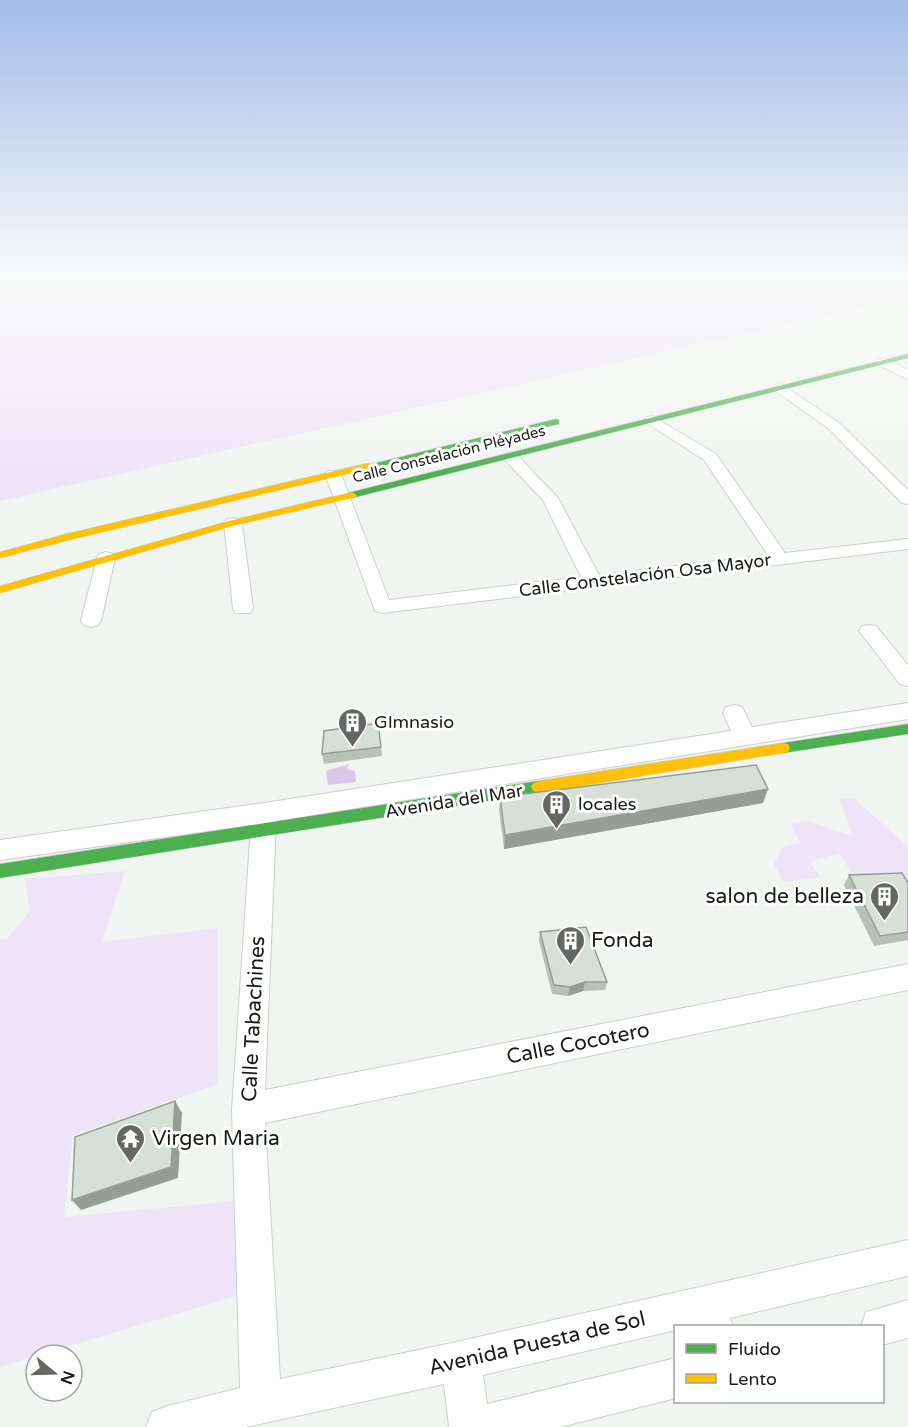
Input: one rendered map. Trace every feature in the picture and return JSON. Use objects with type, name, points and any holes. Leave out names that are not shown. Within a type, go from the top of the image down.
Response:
[{"type":"main road","name":"Calle Constelación Pléyades","points":[[0,555],[76,551],[106,558],[233,523],[510,457],[908,356]]},
{"type":"main road","name":"Calle Constelación Pléyades","points":[[0,590],[76,551],[333,474],[568,419]]},
{"type":"main road","name":"Avenida del Mar","points":[[0,871],[264,822],[905,723]]},
{"type":"street","points":[[882,362],[908,375]]},
{"type":"street","points":[[782,388],[834,426],[908,500]]},
{"type":"street","points":[[652,420],[710,457],[780,559]]},
{"type":"street","points":[[510,457],[550,498],[591,581]]},
{"type":"street","points":[[333,474],[343,497]]},
{"type":"street","name":"Calle Constelación Osa Mayor","points":[[343,497],[382,607],[908,544]]},
{"type":"street","points":[[233,523],[243,609]]},
{"type":"street","points":[[91,621],[106,558]]},
{"type":"street","points":[[869,631],[908,679]]},
{"type":"street","points":[[734,713],[745,737]]},
{"type":"street","name":"Avenida del Mar","points":[[0,850],[264,822],[745,737],[905,723]]},
{"type":"street","name":"Calle Tabachines","points":[[261,1403],[248,1110],[264,822]]},
{"type":"street","name":"Calle Cocotero","points":[[248,1110],[908,977]]},
{"type":"street","name":"Avenida Puesta de Sol","points":[[167,1427],[261,1403],[461,1360],[710,1316],[908,1258]]},
{"type":"street","points":[[884,1325],[908,1319]]},
{"type":"street","points":[[461,1360],[471,1427]]},
{"type":"street","points":[[478,1427],[674,1378]]},
{"type":"shaded area","points":[[0,345],[696,345],[0,501]]},
{"type":"shaded area","points":[[349,764],[347,769],[355,771],[356,782],[328,785],[326,771]]},
{"type":"shaded area","points":[[839,798],[854,798],[908,847],[908,895],[893,874],[853,875],[839,853],[809,862],[821,877],[783,882],[774,864],[783,847],[800,843],[791,824],[809,821],[853,836]]},
{"type":"shaded area","points":[[125,871],[102,942],[217,928],[218,1084],[73,1135],[64,1217],[247,1200],[240,1295],[80,1343],[24,1343],[24,1360],[0,1367],[0,940],[7,939],[30,911],[25,879]]},
{"type":"building","points":[[378,723],[381,747],[322,754],[324,731]]},
{"type":"building","points":[[756,765],[768,789],[505,835],[500,797]]},
{"type":"building","name":"salon de belleza","points":[[902,873],[908,883],[908,932],[880,936],[849,875]]},
{"type":"building","name":"Fonda","points":[[586,927],[607,982],[585,982],[570,987],[554,985],[540,932]]},
{"type":"building","name":"Virgen Maria","points":[[175,1101],[171,1167],[72,1200],[75,1137]]},
{"type":"traffic: fast","points":[[352,495],[908,356]]},
{"type":"traffic: fast","points":[[369,466],[556,422]]},
{"type":"traffic: fast","points":[[783,748],[908,729]]},
{"type":"traffic: fast","points":[[0,871],[538,787]]},
{"type":"traffic: slow","points":[[0,555],[66,537],[369,466]]},
{"type":"traffic: slow","points":[[0,590],[233,523],[352,495]]},
{"type":"traffic: slow","points":[[538,787],[783,748]]},
{"type":"place","name":"GImnasio","points":[[353,748]]},
{"type":"place","name":"locales","points":[[557,830]]},
{"type":"place","name":"salon de belleza","points":[[885,922]]},
{"type":"place","name":"Fonda","points":[[570,966]]},
{"type":"place","name":"Virgen Maria","points":[[131,1164]]}]
